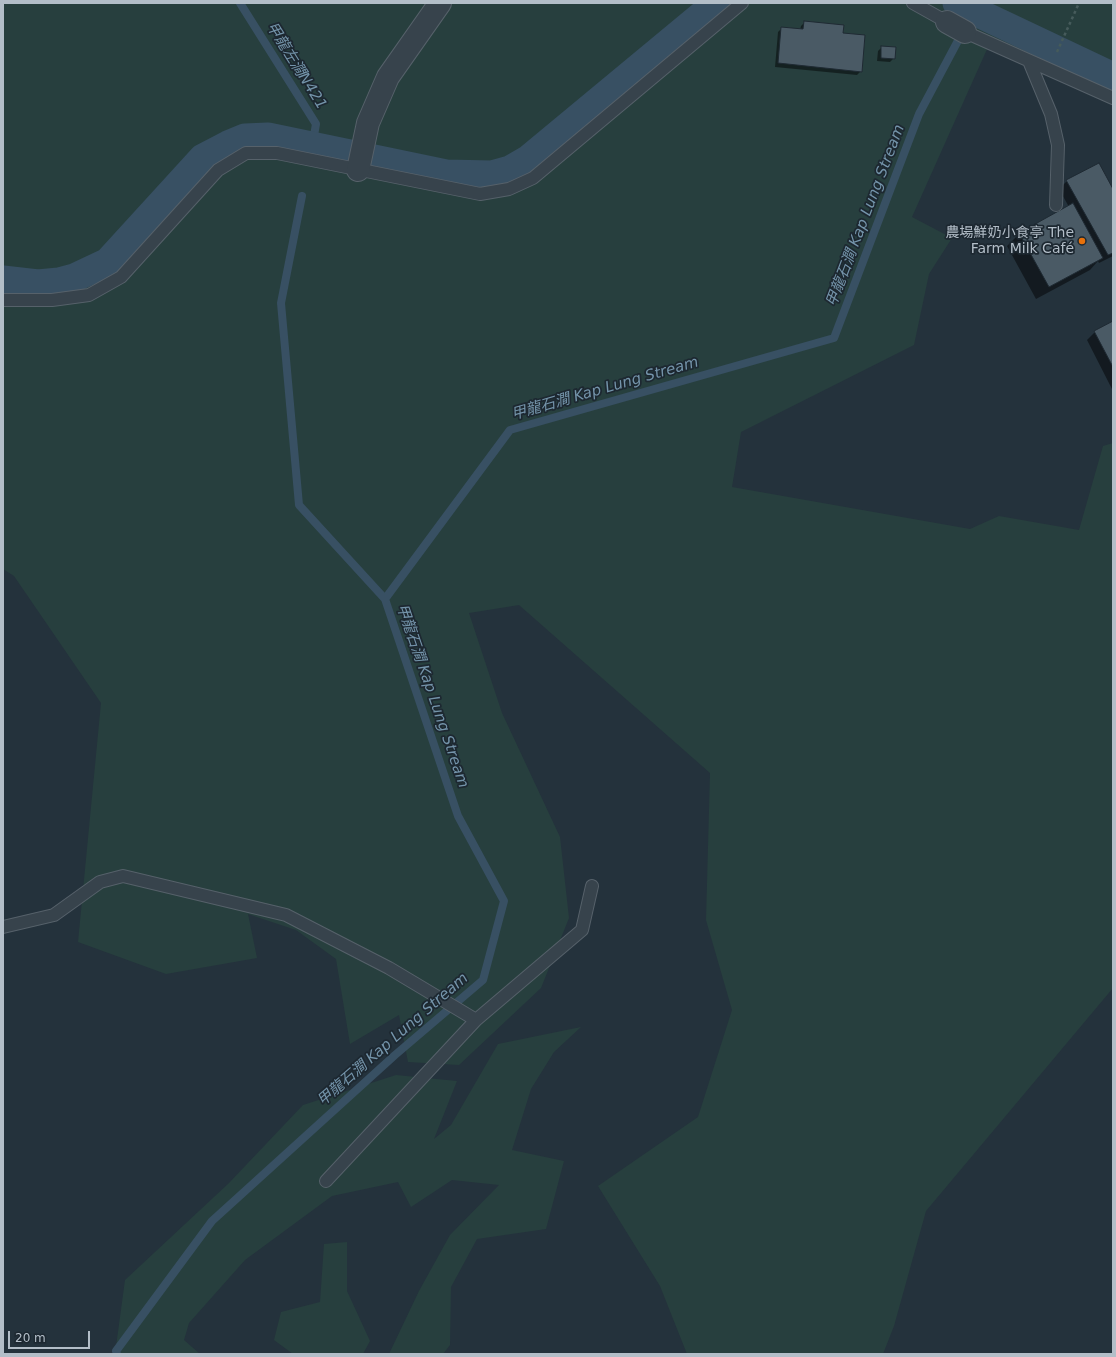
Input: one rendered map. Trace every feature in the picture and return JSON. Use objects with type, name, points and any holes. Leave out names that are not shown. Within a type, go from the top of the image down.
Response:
[{"type":"street","points":[[358,170],[368,124],[388,77],[440,3]]},
{"type":"lane","points":[[3,300],[52,300],[89,295],[120,277],[218,170],[246,154],[277,153],[480,194],[509,189],[533,178],[742,3]]},
{"type":"lane","points":[[913,3],[956,27],[1113,98]]},
{"type":"lane","points":[[1029,61],[1051,114],[1058,145],[1056,205]]},
{"type":"lane","points":[[3,927],[54,915],[100,882],[123,876],[286,915],[389,968],[476,1020]]},
{"type":"lane","points":[[326,1181],[476,1020],[582,930],[592,886]]},
{"type":"path","points":[[1060,44],[1079,3]]},
{"type":"green space","points":[[3,3],[1113,3],[1113,96],[988,47],[912,217],[952,238],[929,274],[914,345],[741,432],[732,487],[970,529],[999,516],[1079,530],[1103,446],[1113,443],[1113,988],[926,1211],[894,1326],[883,1354],[687,1354],[660,1286],[598,1186],[698,1117],[732,1010],[706,920],[710,773],[519,605],[469,613],[502,713],[560,837],[569,918],[541,988],[459,1065],[408,1062],[399,1015],[350,1044],[336,959],[296,930],[248,914],[257,958],[166,974],[78,942],[101,703],[14,576],[3,569]]},
{"type":"green space","points":[[581,1027],[554,1052],[531,1089],[512,1150],[564,1161],[546,1229],[477,1239],[451,1287],[450,1345],[443,1354],[389,1354],[419,1291],[450,1235],[499,1185],[452,1180],[411,1207],[398,1182],[332,1196],[245,1260],[189,1323],[184,1340],[200,1354],[115,1354],[125,1280],[229,1183],[303,1105],[396,1075],[457,1081],[434,1139],[451,1125],[498,1044]]},
{"type":"green space","points":[[347,1242],[347,1291],[370,1341],[363,1354],[293,1354],[274,1340],[281,1312],[320,1302],[324,1244]]},
{"type":"building","points":[[804,21],[844,25],[843,33],[865,35],[862,72],[778,63],[781,27],[803,29]]},
{"type":"building","points":[[881,46],[896,47],[895,59],[881,58]]},
{"type":"building","points":[[1099,163],[1113,189],[1113,253],[1108,255],[1066,180]]},
{"type":"building","points":[[1073,203],[1103,258],[1049,287],[1019,233]]},
{"type":"building","points":[[1113,321],[1113,367],[1094,331]]},
{"type":"waterway","name":"甲龍左澗N421","points":[[240,3],[316,124],[312,147]]},
{"type":"waterway","points":[[3,280],[38,284],[59,282],[74,278],[108,262],[203,158],[245,138],[268,137],[446,174],[492,175],[510,170],[529,159],[717,3]]},
{"type":"waterway","points":[[957,3],[1113,77]]},
{"type":"waterway","name":"甲龍石澗 Kap Lung Stream","points":[[117,1354],[116,1351],[212,1221],[395,1055],[483,980],[504,901],[458,816],[385,599],[510,430],[834,338],[919,114],[978,3]]},
{"type":"waterway","points":[[302,196],[281,303],[299,505],[385,599]]},
{"type":"place","name":"農場鮮奶小食亭 The Farm Milk Café","points":[[1082,241]]}]
